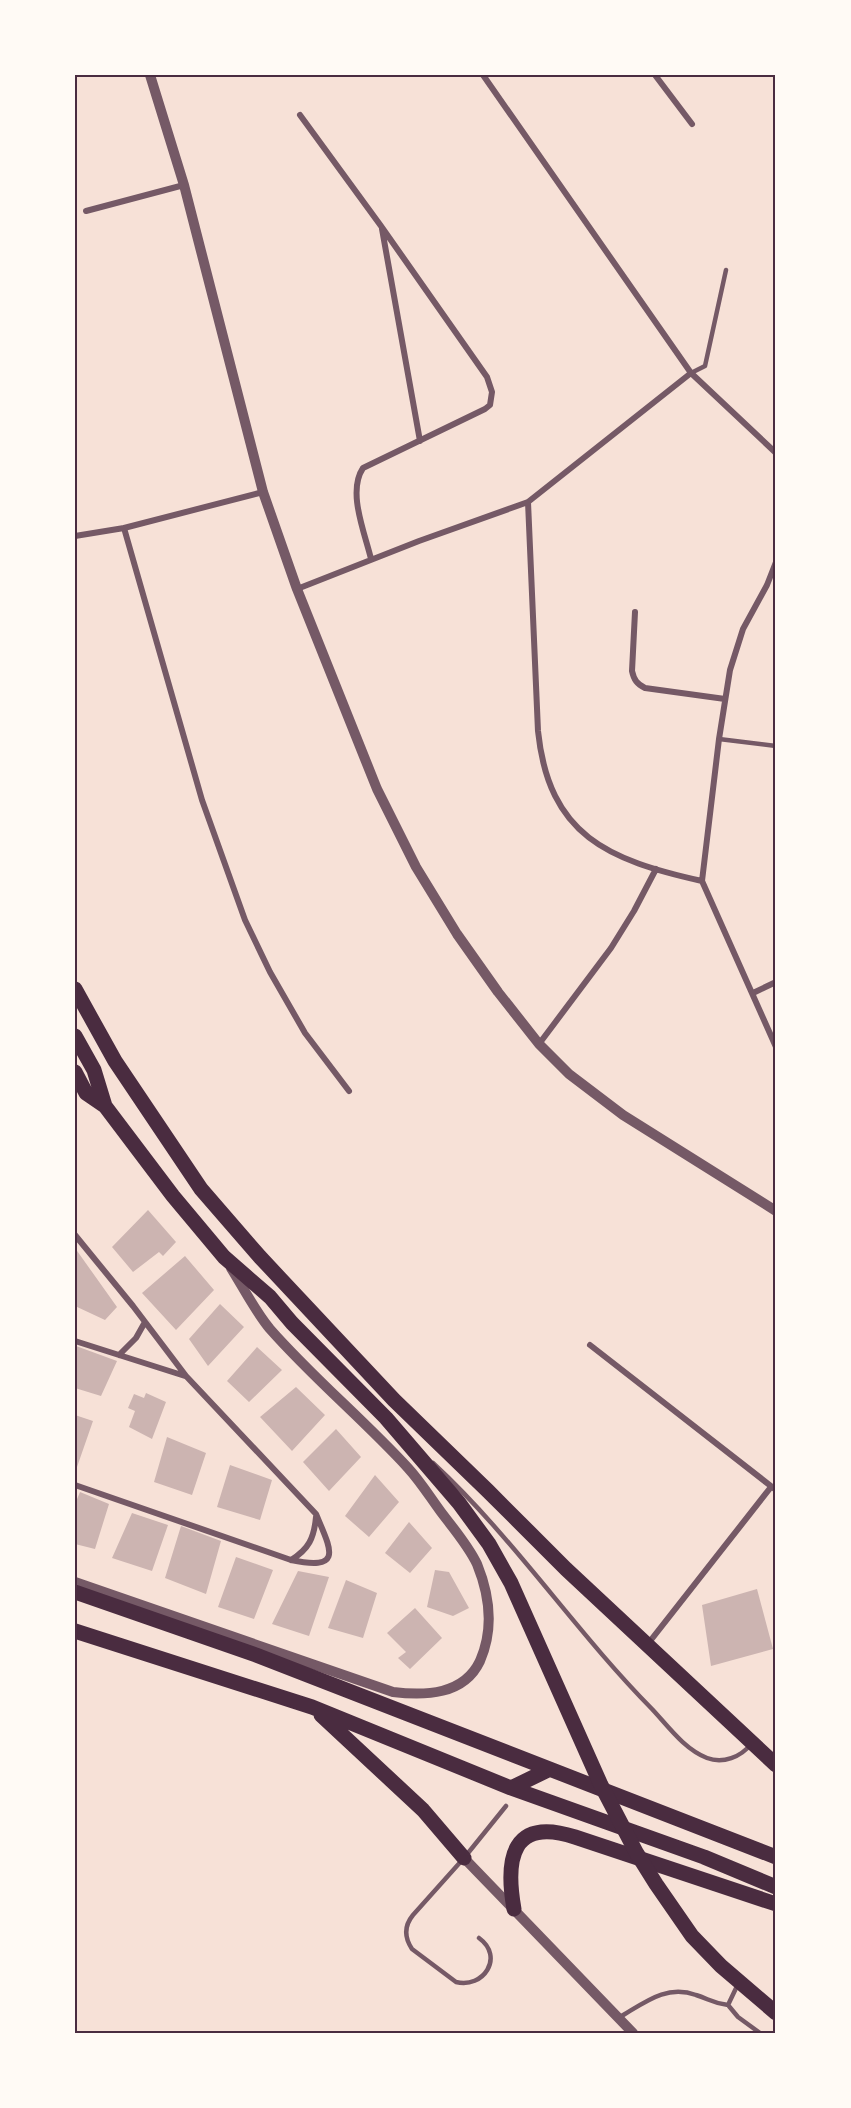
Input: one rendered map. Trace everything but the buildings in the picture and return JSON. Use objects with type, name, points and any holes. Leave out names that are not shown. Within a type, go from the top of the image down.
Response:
[{"type":"main road","points":[[75,989],[115,1061],[201,1189],[260,1257],[394,1400],[566,1569],[776,1765]]},
{"type":"main road","points":[[75,1036],[94,1070],[105,1106]]},
{"type":"main road","points":[[75,1072],[86,1093],[105,1106],[173,1196],[224,1257],[270,1297],[292,1323],[386,1418],[459,1503],[489,1544],[511,1583],[618,1819],[656,1884],[692,1936],[721,1966],[776,2013]]},
{"type":"main road","points":[[75,1592],[256,1654],[548,1770],[776,1857]]},
{"type":"main road","points":[[75,1631],[312,1707],[511,1788],[704,1857],[776,1887]]},
{"type":"main road","points":[[312,1707],[423,1810],[464,1858]]},
{"type":"main road","points":[[511,1788],[548,1770]]},
{"type":"main road","points":[[514,1909],[510,1875],[513,1850],[533,1833],[548,1832],[568,1835],[776,1904]]},
{"type":"street","points":[[150,75],[184,185],[262,492],[297,589],[377,789],[416,867],[457,933],[498,992],[539,1044],[570,1074],[623,1115],[776,1211]]},
{"type":"street","points":[[483,75],[691,373],[776,453]]},
{"type":"street","points":[[655,75],[692,123]]},
{"type":"street","points":[[300,115],[491,384],[492,398],[490,405],[485,409],[363,468],[358,475],[356,496],[371,559]]},
{"type":"street","points":[[86,211],[184,185]]},
{"type":"street","points":[[381,226],[420,441]]},
{"type":"street","points":[[297,589],[371,559],[528,502],[691,373]]},
{"type":"street","points":[[75,536],[124,528],[262,492]]},
{"type":"street","points":[[528,502],[538,731],[541,761],[551,790],[565,815],[585,836],[618,855],[656,870],[702,881]]},
{"type":"street","points":[[124,528],[202,800],[245,920],[270,972],[305,1033],[349,1091]]},
{"type":"street","points":[[776,562],[735,649],[719,739],[702,881],[776,1047]]},
{"type":"street","points":[[635,612],[632,671],[638,684],[645,688],[725,699]]},
{"type":"street","points":[[539,1044],[611,948],[656,870]]},
{"type":"street","points":[[753,993],[776,982]]},
{"type":"street","points":[[75,1234],[186,1376],[316,1514],[330,1548],[327,1559],[319,1564],[291,1560],[75,1485]]},
{"type":"street","points":[[75,1582],[393,1692],[417,1695],[441,1693],[461,1682],[476,1668],[484,1651],[490,1629],[489,1609],[484,1584],[468,1547],[409,1469],[269,1328],[224,1257]]},
{"type":"street","points":[[118,1355],[136,1338],[145,1322]]},
{"type":"street","points":[[75,1341],[186,1376]]},
{"type":"street","points":[[590,1345],[774,1488],[647,1645]]},
{"type":"street","points":[[291,1560],[310,1544],[315,1531],[316,1514]]},
{"type":"street","points":[[464,1858],[633,2033]]},
{"type":"lane","points":[[691,373],[705,366],[726,270]]},
{"type":"lane","points":[[719,739],[776,746]]},
{"type":"lane","points":[[410,1445],[445,1474],[505,1538],[609,1664],[691,1748],[707,1758],[727,1760],[745,1753],[753,1742]]},
{"type":"lane","points":[[479,1938],[487,1943],[492,1961],[488,1970],[477,1980],[463,1984],[456,1982],[412,1949],[405,1932],[409,1920],[506,1806]]},
{"type":"lane","points":[[728,2005],[739,1982]]},
{"type":"lane","points":[[618,2019],[661,1993],[690,1993],[712,2003],[728,2005],[738,2017],[760,2033]]}]
